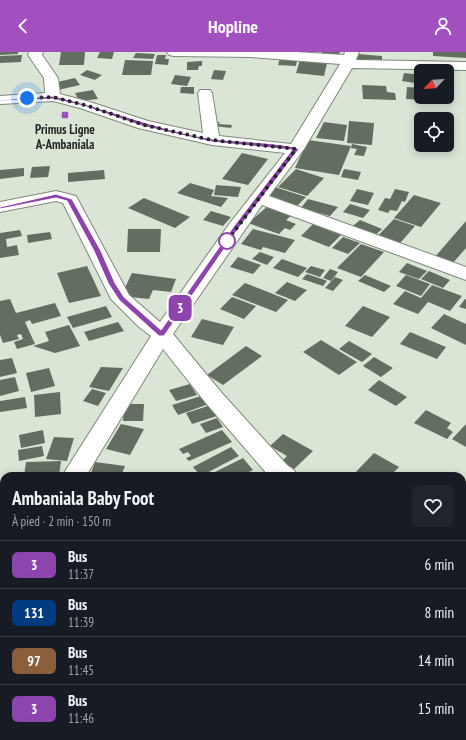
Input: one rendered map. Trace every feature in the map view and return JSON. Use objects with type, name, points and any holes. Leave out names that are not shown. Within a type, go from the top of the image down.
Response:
[{"type":"street","points":[[36,52],[35,55],[51,78],[53,97]]},
{"type":"street","points":[[174,52],[251,53],[466,66]]},
{"type":"street","points":[[76,472],[162,334],[236,228],[296,149],[349,59]]},
{"type":"street","points":[[205,93],[212,140]]},
{"type":"street","points":[[0,100],[53,97],[85,105],[144,125],[212,140],[296,149]]},
{"type":"street","points":[[0,207],[56,196],[70,200],[98,251],[112,283],[121,299],[162,334],[213,397],[280,472]]},
{"type":"street","points":[[259,198],[466,274]]},
{"type":"building","points":[[0,52],[18,52],[18,54],[0,55]]},
{"type":"building","points":[[61,52],[85,52],[84,65],[59,65]]},
{"type":"building","points":[[100,52],[114,52],[112,59],[97,58]]},
{"type":"building","points":[[322,52],[340,52],[338,58],[320,55]]},
{"type":"building","points":[[433,52],[466,52],[466,58],[433,56]]},
{"type":"building","points":[[136,53],[155,54],[153,59],[133,58]]},
{"type":"building","points":[[357,54],[382,56],[382,62],[356,60]]},
{"type":"building","points":[[22,55],[21,62],[0,63],[0,56]]},
{"type":"building","points":[[157,55],[166,55],[165,59],[169,59],[168,65],[155,64]]},
{"type":"building","points":[[280,58],[297,60],[296,66],[278,65]]},
{"type":"building","points":[[125,60],[153,61],[151,75],[122,75]]},
{"type":"building","points":[[300,60],[327,63],[324,76],[296,73]]},
{"type":"building","points":[[202,61],[202,66],[199,66],[198,70],[187,70],[187,62]]},
{"type":"building","points":[[87,70],[102,75],[95,80],[80,75]]},
{"type":"building","points":[[214,70],[226,71],[223,80],[211,79]]},
{"type":"building","points":[[404,73],[414,74],[414,83],[402,81]]},
{"type":"building","points":[[175,75],[191,77],[187,86],[171,84]]},
{"type":"building","points":[[75,78],[80,85],[58,90],[53,83]]},
{"type":"building","points":[[362,85],[386,86],[387,92],[395,93],[396,100],[363,99]]},
{"type":"building","points":[[181,87],[194,87],[194,94],[180,93]]},
{"type":"building","points":[[407,87],[414,88],[414,99],[406,99]]},
{"type":"building","points":[[93,90],[98,99],[79,101],[75,93]]},
{"type":"building","points":[[349,121],[374,123],[372,145],[347,143]]},
{"type":"building","points":[[215,122],[220,122],[218,124],[232,125],[231,128],[214,126]]},
{"type":"building","points":[[324,122],[347,125],[344,141],[316,138]]},
{"type":"building","points":[[308,140],[351,146],[339,175],[295,168]]},
{"type":"building","points":[[352,144],[367,147],[364,156],[354,155],[357,149],[351,148]]},
{"type":"building","points":[[242,153],[268,159],[248,185],[222,179]]},
{"type":"building","points":[[50,166],[48,177],[30,178],[32,167]]},
{"type":"building","points":[[24,168],[24,176],[0,179],[0,170]]},
{"type":"building","points":[[296,169],[324,178],[307,196],[278,187]]},
{"type":"building","points":[[344,169],[361,172],[358,180],[341,177]]},
{"type":"building","points":[[104,170],[105,179],[68,182],[68,173]]},
{"type":"building","points":[[190,183],[214,190],[211,196],[228,198],[221,207],[177,193]]},
{"type":"building","points":[[216,185],[241,187],[238,197],[214,195]]},
{"type":"building","points":[[275,187],[306,197],[295,208],[264,198]]},
{"type":"building","points":[[357,189],[374,193],[368,205],[350,201]]},
{"type":"building","points":[[395,189],[409,192],[405,202],[402,201],[397,211],[390,210],[388,213],[378,210],[385,198],[390,199]]},
{"type":"building","points":[[414,195],[441,203],[421,227],[394,218]]},
{"type":"building","points":[[144,198],[190,217],[175,228],[128,208]]},
{"type":"building","points":[[308,199],[338,207],[330,216],[301,208]]},
{"type":"building","points":[[350,204],[370,210],[363,218],[343,212]]},
{"type":"building","points":[[268,206],[292,215],[286,220],[296,224],[290,230],[285,228],[279,234],[248,223]]},
{"type":"building","points":[[211,211],[231,217],[223,226],[203,220]]},
{"type":"building","points":[[394,219],[415,226],[395,249],[373,241]]},
{"type":"building","points":[[360,220],[382,229],[371,239],[348,230]]},
{"type":"building","points":[[466,221],[466,248],[452,264],[434,258]]},
{"type":"building","points":[[313,224],[341,235],[329,247],[301,236]]},
{"type":"building","points":[[128,229],[161,229],[160,252],[127,252]]},
{"type":"building","points":[[253,229],[295,240],[285,253],[263,247],[261,250],[241,244]]},
{"type":"building","points":[[20,230],[22,236],[6,239],[7,247],[17,245],[19,255],[0,258],[0,233]]},
{"type":"building","points":[[50,232],[52,239],[28,243],[27,235]]},
{"type":"building","points":[[343,237],[360,243],[348,254],[332,248]]},
{"type":"building","points":[[361,244],[384,252],[361,277],[337,268]]},
{"type":"building","points":[[260,252],[274,257],[267,265],[252,259]]},
{"type":"building","points":[[238,257],[261,265],[253,274],[230,267]]},
{"type":"building","points":[[282,259],[307,268],[298,277],[273,268]]},
{"type":"building","points":[[407,263],[427,271],[419,279],[399,272]]},
{"type":"building","points":[[87,266],[101,296],[69,303],[57,273]]},
{"type":"building","points":[[311,266],[325,270],[320,277],[305,272]]},
{"type":"building","points":[[330,269],[338,272],[331,281],[323,278]]},
{"type":"building","points":[[429,271],[450,280],[443,288],[421,279]]},
{"type":"building","points":[[132,273],[176,279],[171,292],[153,290],[149,299],[121,296]]},
{"type":"building","points":[[307,274],[327,281],[323,286],[302,279]]},
{"type":"building","points":[[365,275],[391,286],[384,292],[358,281]]},
{"type":"building","points":[[406,275],[430,284],[421,296],[396,286]]},
{"type":"building","points":[[335,277],[343,280],[333,291],[325,288]]},
{"type":"building","points":[[287,282],[307,290],[295,301],[275,293]]},
{"type":"building","points":[[245,283],[288,300],[276,312],[232,295]]},
{"type":"building","points":[[432,285],[462,296],[450,311],[428,302],[418,314],[393,304],[405,291],[421,298]]},
{"type":"building","points":[[232,297],[256,306],[244,319],[220,309]]},
{"type":"building","points":[[10,299],[16,313],[55,303],[61,316],[32,324],[30,320],[25,322],[35,344],[17,349],[14,342],[23,339],[21,334],[17,335],[19,339],[3,343],[0,335],[0,301]]},
{"type":"building","points":[[466,299],[466,309],[459,307]]},
{"type":"building","points":[[106,306],[112,317],[73,328],[67,317]]},
{"type":"building","points":[[363,306],[390,317],[372,337],[345,326]]},
{"type":"building","points":[[444,314],[466,324],[466,345],[431,328]]},
{"type":"building","points":[[202,319],[234,327],[223,345],[191,337]]},
{"type":"building","points":[[118,322],[124,331],[89,341],[84,332]]},
{"type":"building","points":[[69,325],[80,346],[55,353],[33,346],[49,341],[45,332]]},
{"type":"building","points":[[410,332],[446,347],[437,359],[400,344]]},
{"type":"building","points":[[321,340],[357,362],[339,375],[303,352]]},
{"type":"building","points":[[349,341],[372,354],[362,362],[339,349]]},
{"type":"building","points":[[246,346],[262,356],[223,385],[207,375]]},
{"type":"building","points":[[374,357],[393,368],[381,377],[363,366]]},
{"type":"building","points":[[12,358],[17,373],[0,377],[0,360]]},
{"type":"building","points":[[101,367],[123,368],[109,391],[89,387]]},
{"type":"building","points":[[49,368],[55,386],[31,392],[26,373]]},
{"type":"building","points":[[15,377],[19,391],[0,396],[0,380]]},
{"type":"building","points":[[379,380],[407,397],[396,406],[368,390]]},
{"type":"building","points":[[190,384],[197,395],[176,401],[169,390]]},
{"type":"building","points":[[92,389],[106,393],[98,406],[83,401]]},
{"type":"building","points":[[60,392],[61,414],[35,417],[34,395]]},
{"type":"building","points":[[201,396],[206,405],[178,415],[172,405]]},
{"type":"building","points":[[25,397],[27,408],[0,412],[0,401]]},
{"type":"building","points":[[124,404],[144,404],[143,421],[123,421]]},
{"type":"building","points":[[211,405],[217,416],[192,424],[186,413]]},
{"type":"building","points":[[426,410],[451,423],[447,428],[453,432],[447,439],[414,423]]},
{"type":"building","points":[[217,418],[223,427],[206,433],[200,424]]},
{"type":"building","points":[[121,424],[144,429],[130,455],[106,449]]},
{"type":"building","points":[[466,424],[466,447],[452,439]]},
{"type":"building","points":[[43,430],[45,443],[21,448],[19,435]]},
{"type":"building","points":[[222,430],[232,442],[189,461],[186,458],[191,456],[188,452],[183,454],[179,449]]},
{"type":"building","points":[[283,434],[313,451],[294,469],[281,462],[287,456],[270,446]]},
{"type":"building","points":[[54,437],[74,438],[67,461],[46,459]]},
{"type":"building","points":[[42,446],[44,456],[19,461],[18,450]]},
{"type":"building","points":[[231,447],[239,456],[209,472],[197,472],[193,467]]},
{"type":"building","points":[[374,453],[399,467],[394,472],[356,472]]},
{"type":"building","points":[[243,458],[253,470],[249,472],[215,472]]},
{"type":"building","points":[[61,461],[60,472],[25,472],[26,462]]},
{"type":"building","points":[[95,462],[125,466],[123,472],[91,472]]},
{"type":"bus line","name":"3","points":[[0,100],[53,97],[85,105],[144,125],[212,140],[296,149],[236,228],[162,334],[146,322],[121,299],[112,283],[98,251],[70,200],[64,197],[56,196],[0,207]]},
{"type":"place","name":"Primus Ligne A-Ambaniala","points":[[65,115]]},
{"type":"route","points":[[27,98],[53,97],[85,105],[144,125],[212,140],[296,149],[227,241]]}]
